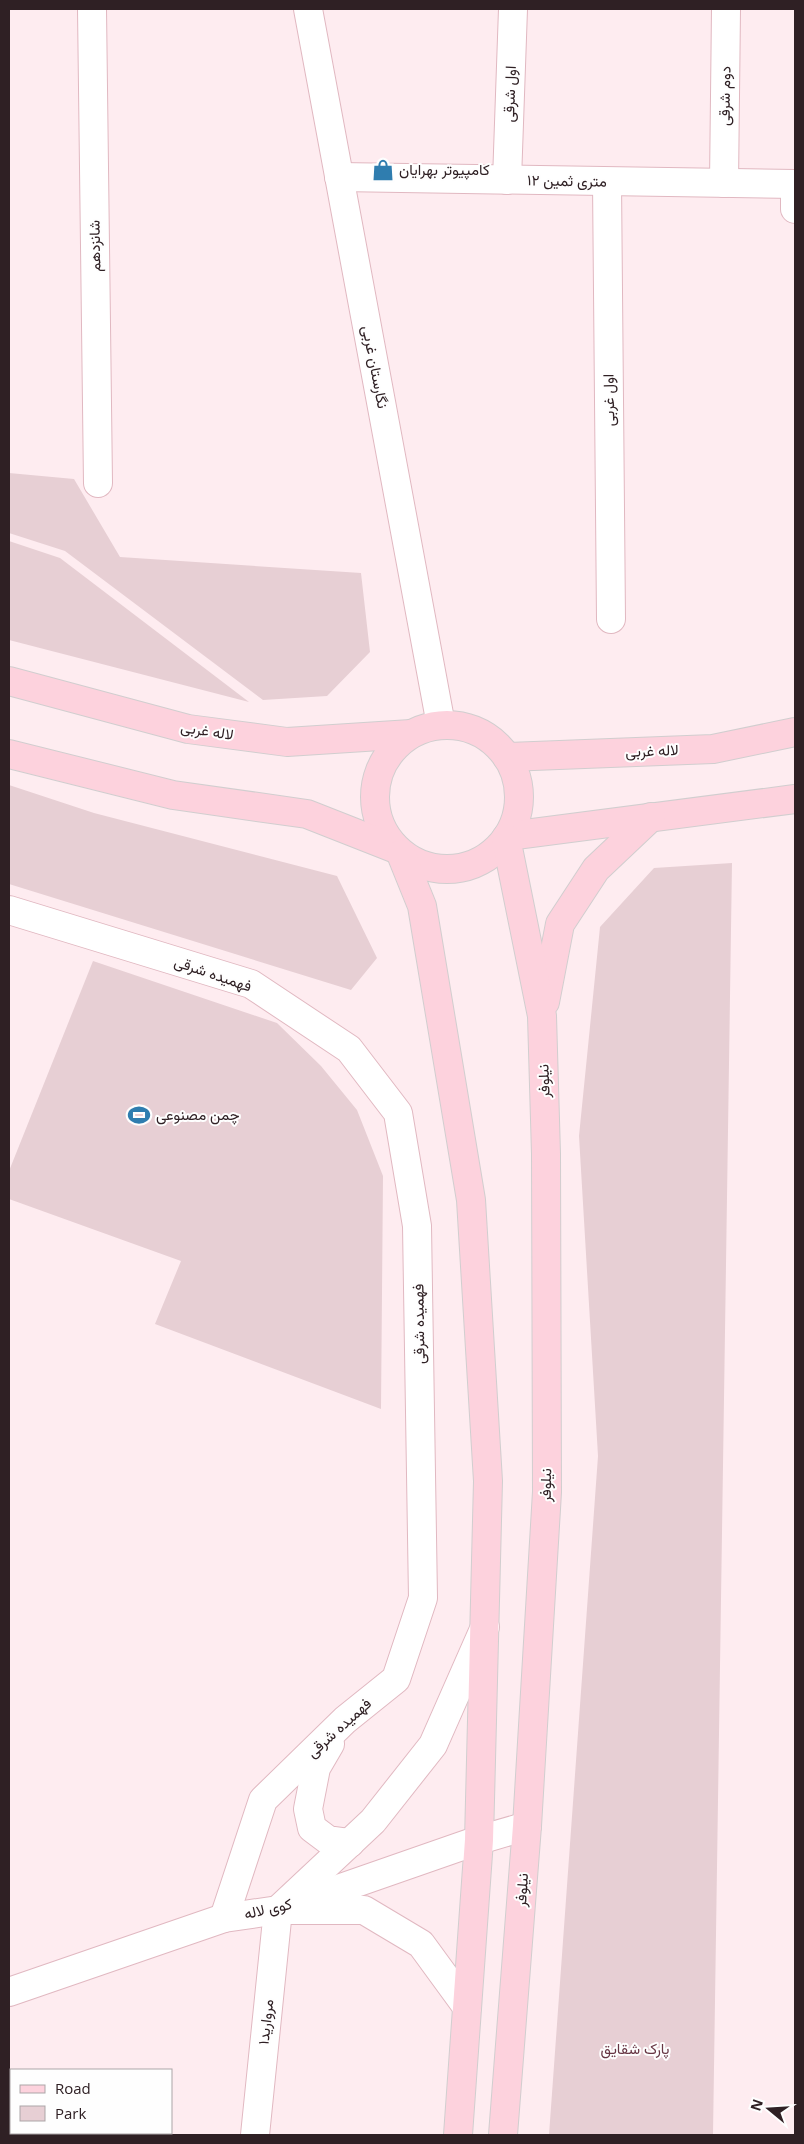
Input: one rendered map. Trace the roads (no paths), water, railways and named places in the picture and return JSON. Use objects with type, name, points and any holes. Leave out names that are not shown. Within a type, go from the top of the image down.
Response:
[{"type":"main road","name":"لاله غربی","points":[[9,681],[188,730],[287,742],[411,734]]},
{"type":"main road","points":[[9,754],[174,795],[307,814],[398,851],[420,865],[445,870],[469,866],[491,854],[507,837],[516,817],[519,796],[516,776],[507,757],[494,743],[479,732],[460,726],[441,725],[411,734],[393,749],[380,768],[374,790],[376,813],[384,835],[398,851],[422,906],[471,1200],[488,1481],[479,1840],[458,2135]]},
{"type":"main road","name":"لاله غربی","points":[[507,757],[713,749],[795,732]]},
{"type":"main road","points":[[507,837],[795,799]]},
{"type":"main road","points":[[542,1016],[560,924],[596,869],[651,817]]},
{"type":"main road","name":"نیلوفر","points":[[503,2135],[527,1826],[546,1492],[546,1154],[542,1016],[507,837]]},
{"type":"street","name":"شانزدهم","points":[[92,9],[98,483]]},
{"type":"street","name":"نگارستان غربی","points":[[308,9],[441,725]]},
{"type":"street","name":"اول شرقی","points":[[507,180],[512,9]]},
{"type":"street","name":"دوم شرقی","points":[[724,183],[726,9]]},
{"type":"street","name":"۱۲ متری ثمین","points":[[339,177],[795,184]]},
{"type":"street","name":"اول غربی","points":[[607,182],[611,619]]},
{"type":"street","points":[[795,184],[795,209]]},
{"type":"street","name":"فهمیده شرقی","points":[[9,910],[251,984],[349,1048],[398,1113],[418,1226],[422,1598],[396,1679],[345,1720],[263,1800],[224,1918]]},
{"type":"street","points":[[278,1910],[373,1821],[433,1745],[485,1627]]},
{"type":"street","points":[[345,1720],[316,1768],[308,1809],[312,1828],[328,1840],[350,1842]]},
{"type":"street","name":"کوی لاله","points":[[9,1992],[224,1918],[278,1910],[479,1840],[527,1826]]},
{"type":"street","points":[[278,1910],[364,1910],[421,1944],[467,2007]]},
{"type":"street","name":"مروارید۱","points":[[255,2135],[278,1910]]},
{"type":"place","name":"کامپیوتر بهرایان","points":[[383,170]]},
{"type":"place","name":"چمن مصنوعی","points":[[139,1115]]},
{"type":"park label","name":"پارک شقایق","points":[[635,2049]]}]
